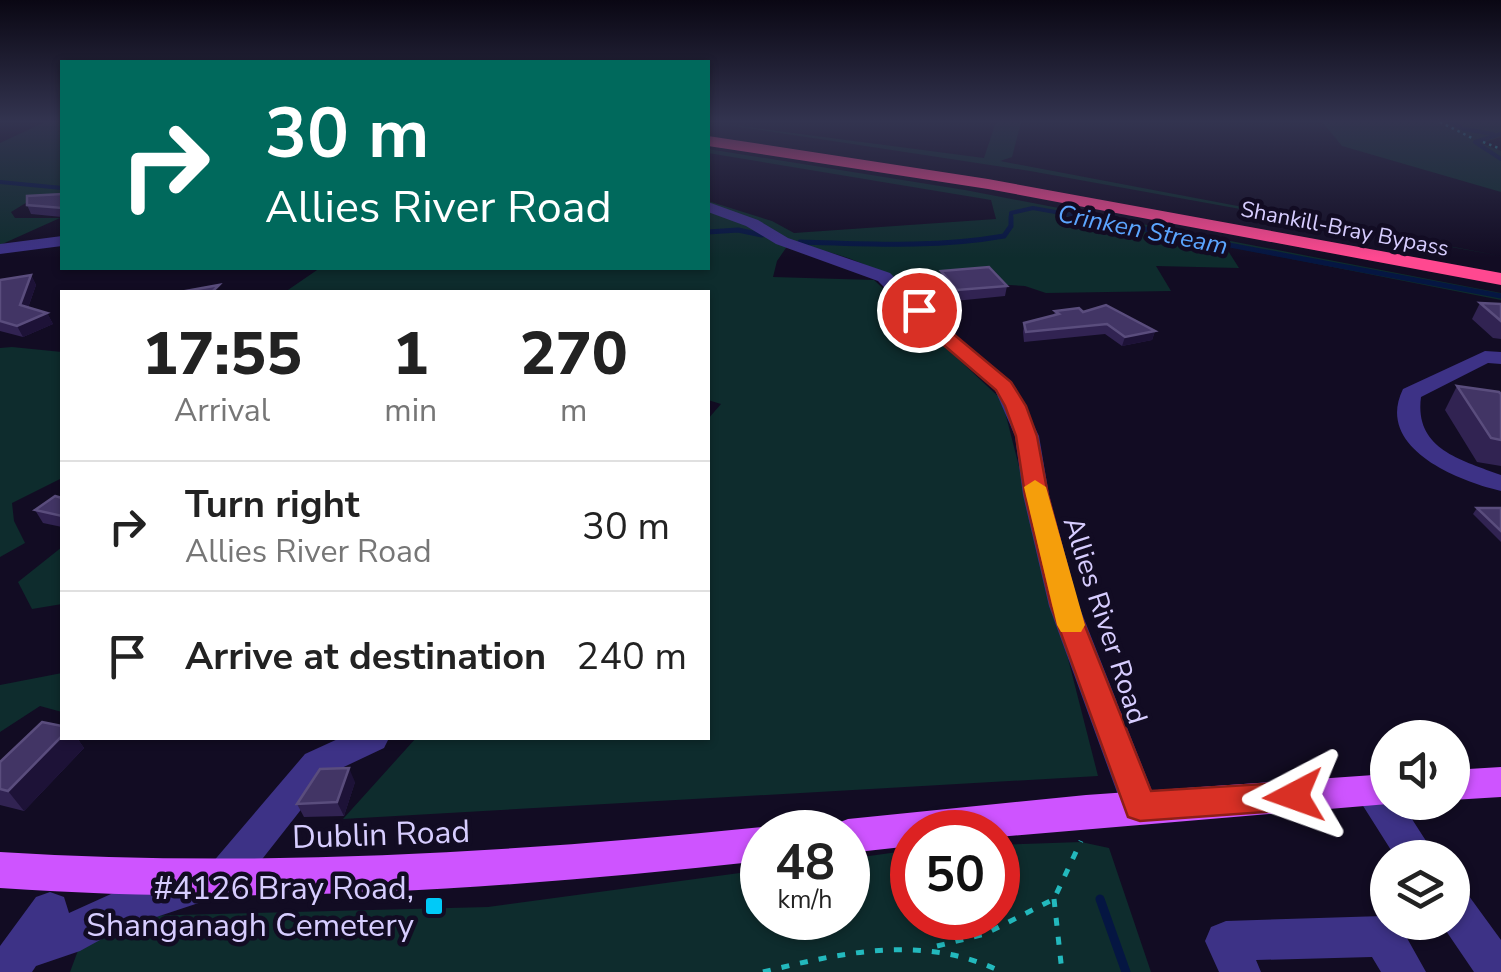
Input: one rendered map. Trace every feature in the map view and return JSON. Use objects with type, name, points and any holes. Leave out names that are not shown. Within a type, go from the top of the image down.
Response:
[{"type":"highway","name":"Shankill-Bray Bypass","points":[[880,167],[1501,280]]},
{"type":"highway","name":"Shankill-Bray Bypass","points":[[954,167],[1501,266]]},
{"type":"main road","points":[[1470,784],[1501,782]]},
{"type":"main road","points":[[870,834],[1086,810],[1370,791]]},
{"type":"main road","name":"Dublin Road","points":[[0,870],[70,875],[224,876],[469,872],[740,846]]},
{"type":"street","name":"Allies River Road","points":[[710,208],[752,223],[782,241],[884,278],[938,331],[1004,386],[1027,436],[1036,495],[1064,606],[1140,806]]},
{"type":"street","points":[[0,249],[60,240]]},
{"type":"street","points":[[1501,358],[1485,357],[1411,394],[1406,410],[1412,431],[1434,458],[1501,484]]},
{"type":"street","points":[[15,961],[111,913],[224,876],[316,764],[368,740]]},
{"type":"street","points":[[15,961],[50,911]]},
{"type":"street","points":[[1470,926],[1492,951]]},
{"type":"street","points":[[1240,972],[1226,941],[1384,936],[1406,972]]},
{"type":"path","points":[[1062,972],[1054,899],[1085,830],[1086,810]]},
{"type":"path","points":[[763,972],[819,958],[933,947],[985,934],[1054,899]]},
{"type":"path","points":[[933,947],[970,955],[1002,972]]},
{"type":"green space","points":[[0,167],[60,167],[60,200],[34,198],[11,212],[15,218],[60,218],[0,245]]},
{"type":"green space","points":[[794,167],[823,167],[965,190],[1501,293],[1501,300],[1225,246],[1239,268],[1156,266],[1171,291],[1046,293],[1025,286],[940,281],[959,309],[934,318],[903,288],[868,266],[830,252],[788,245],[777,261],[773,277],[874,280],[1002,400],[1098,776],[343,819],[414,740],[710,740],[710,417],[721,404],[710,401],[710,290],[288,290],[317,270],[710,270],[710,202],[772,221],[794,233],[996,219],[991,200]]},
{"type":"green space","points":[[1006,167],[1034,167],[1501,256]]},
{"type":"green space","points":[[1416,167],[1501,167],[1501,192]]},
{"type":"green space","points":[[0,348],[60,352],[60,479],[12,503],[14,521],[25,543],[0,557]]},
{"type":"green space","points":[[60,549],[60,604],[32,609],[18,582]]},
{"type":"green space","points":[[60,673],[60,711],[40,706],[0,732],[0,685]]},
{"type":"green space","points":[[1081,842],[1109,848],[1151,972],[70,972],[92,913],[139,916],[488,907],[740,873],[740,940],[870,940],[870,856],[890,853],[890,940],[1020,940],[1020,844]]},
{"type":"building","points":[[60,194],[60,208],[27,205],[27,196]]},
{"type":"building","points":[[989,267],[1007,286],[957,290],[941,271]]},
{"type":"building","points":[[31,275],[20,305],[47,313],[17,326],[0,321],[0,280]]},
{"type":"building","points":[[1480,303],[1501,304],[1501,321]]},
{"type":"building","points":[[1106,305],[1155,331],[1125,337],[1107,324],[1026,332],[1024,323],[1059,314],[1055,311],[1079,308],[1083,312]]},
{"type":"building","points":[[1457,386],[1501,394],[1501,440],[1491,438]]},
{"type":"building","points":[[55,496],[60,497],[60,516],[35,510]]},
{"type":"building","points":[[1477,508],[1501,508],[1501,531]]},
{"type":"building","points":[[42,722],[60,726],[60,738],[8,791],[0,789],[0,762]]},
{"type":"building","points":[[349,768],[337,802],[297,804],[320,769]]},
{"type":"waterway","name":"Crinken Stream","points":[[0,182],[60,188]]},
{"type":"waterway","name":"Crinken Stream","points":[[800,242],[902,244],[979,240],[1004,236],[1011,226],[1011,213],[1033,208],[1094,219]]},
{"type":"waterway","name":"Crinken Stream","points":[[1080,217],[1501,296]]},
{"type":"waterway","name":"Crinken Stream","points":[[710,232],[738,230],[762,235]]},
{"type":"waterway","points":[[1100,899],[1126,972]]},
{"type":"slow traffic","points":[[1035,487],[1071,625]]},
{"type":"place","name":"#4126 Bray Road, Shanganagh Cemetery","points":[[434,906]]},
{"type":"route","points":[[919,310],[1004,386],[1016,406],[1027,436],[1036,495],[1064,606],[1140,806],[1294,796]]}]
